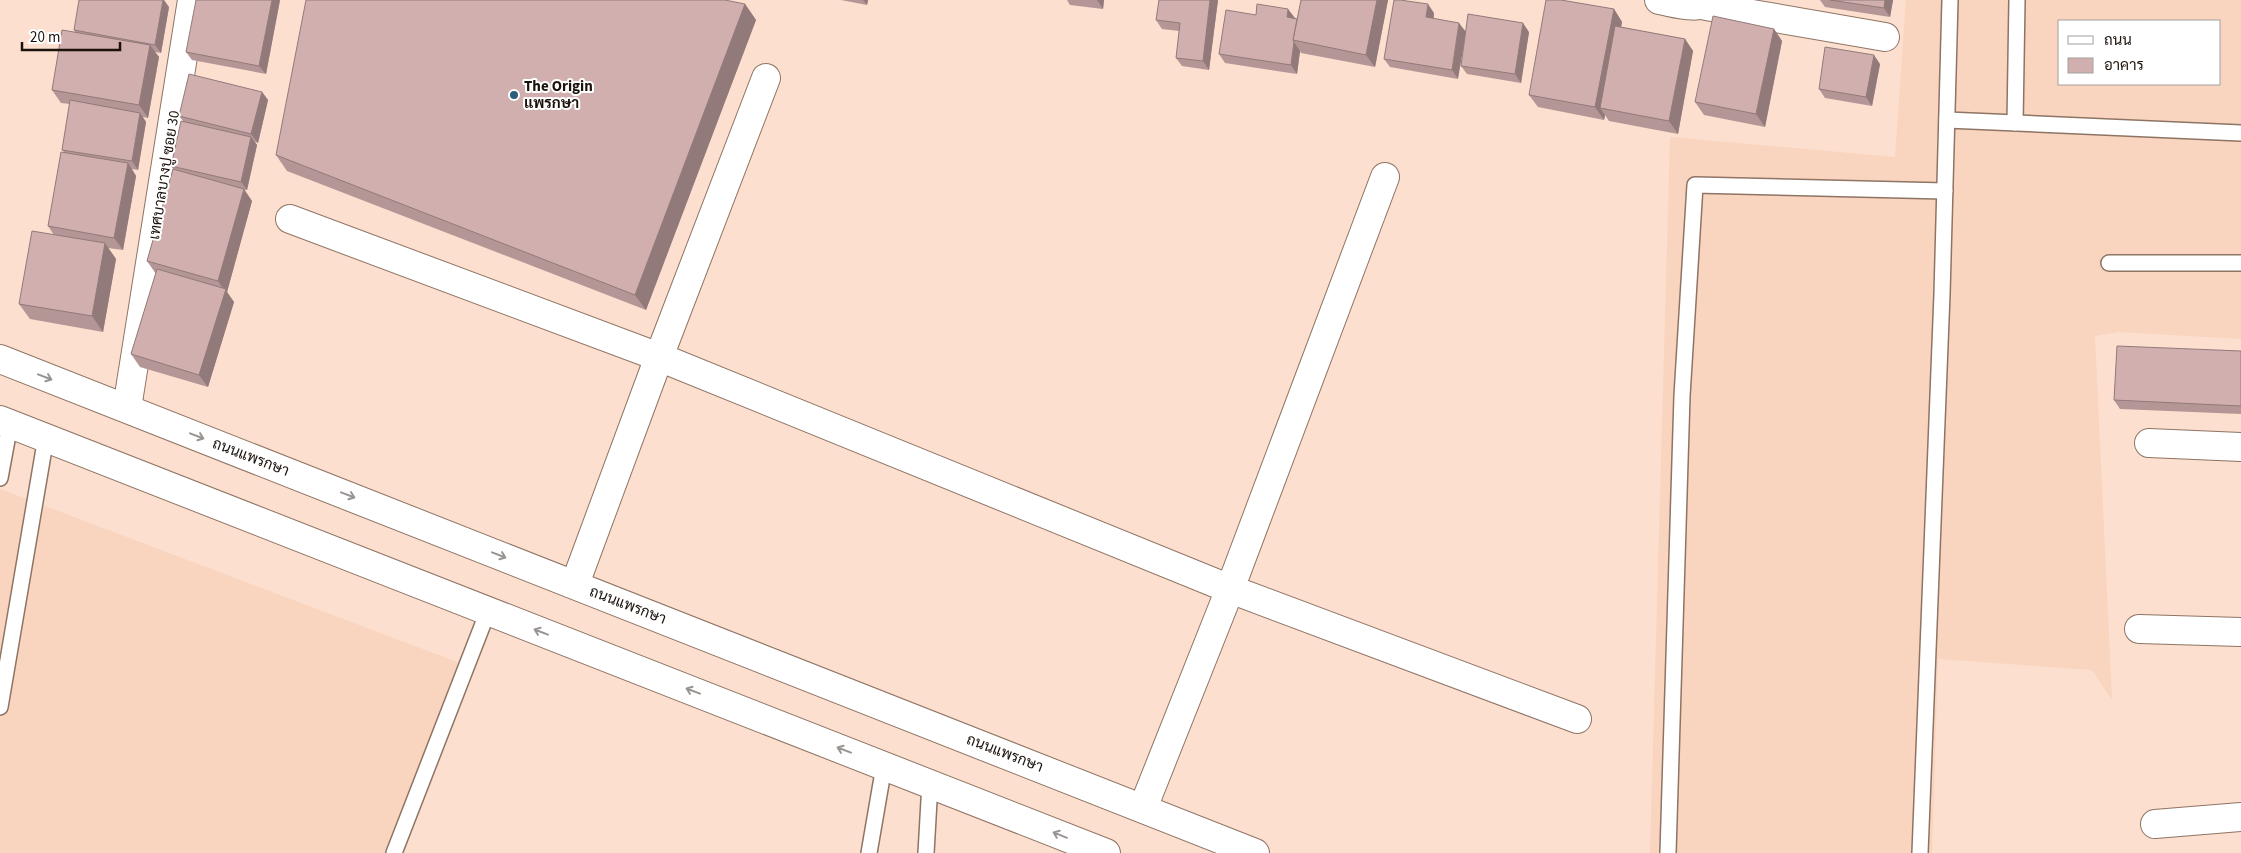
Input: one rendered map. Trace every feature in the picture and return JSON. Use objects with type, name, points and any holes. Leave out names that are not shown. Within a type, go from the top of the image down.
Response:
[{"type":"street","name":"เทศบาลบางปู ซอย 30","points":[[127,408],[192,0]]},
{"type":"street","points":[[1659,0],[1686,5],[1709,3],[1885,36]]},
{"type":"street","points":[[575,584],[658,356],[766,78]]},
{"type":"street","points":[[1143,808],[1230,589],[1385,177]]},
{"type":"street","points":[[290,219],[658,356],[1230,589],[1577,719]]},
{"type":"street","name":"ถนนแพรกษา","points":[[0,359],[1255,853]]},
{"type":"street","points":[[5,422],[1106,853]]},
{"type":"street","points":[[2149,443],[2241,447]]},
{"type":"street","points":[[2139,629],[2241,632]]},
{"type":"street","points":[[2155,824],[2241,817]]},
{"type":"lane","points":[[1920,853],[1945,191],[1950,0]]},
{"type":"lane","points":[[2015,123],[2016,0]]},
{"type":"lane","points":[[1946,120],[2241,133]]},
{"type":"lane","points":[[1668,853],[1682,396],[1695,185],[1945,191]]},
{"type":"lane","points":[[2109,263],[2241,263]]},
{"type":"lane","points":[[0,478],[5,422]]},
{"type":"lane","points":[[0,707],[46,437]]},
{"type":"lane","points":[[394,853],[488,611]]},
{"type":"lane","points":[[869,853],[884,766]]},
{"type":"lane","points":[[926,853],[930,783]]},
{"type":"shaded area","points":[[1906,0],[2241,0],[2241,339],[2118,332],[2095,336],[2112,700],[2092,670],[1938,659],[1932,853],[1650,853],[1670,137],[1895,157]]},
{"type":"shaded area","points":[[0,489],[465,665],[401,853],[0,853]]},
{"type":"building","points":[[79,0],[163,0],[155,45],[74,30]]},
{"type":"building","points":[[196,0],[272,0],[259,66],[186,52]]},
{"type":"building","name":"The Origin แพรกษา","points":[[306,0],[725,0],[745,4],[635,295],[276,155]]},
{"type":"building","points":[[1159,0],[1210,0],[1203,61],[1176,58],[1180,23],[1156,20]]},
{"type":"building","points":[[1301,0],[1377,0],[1366,55],[1293,40]]},
{"type":"building","points":[[1394,0],[1428,4],[1426,17],[1459,23],[1452,70],[1384,59]]},
{"type":"building","points":[[1546,0],[1561,0],[1614,9],[1595,107],[1529,95]]},
{"type":"building","points":[[1830,0],[1885,0],[1884,8]]},
{"type":"building","points":[[1257,4],[1288,9],[1287,17],[1297,19],[1291,65],[1219,54],[1226,10],[1256,15]]},
{"type":"building","points":[[1468,14],[1523,23],[1515,74],[1461,66]]},
{"type":"building","points":[[1713,16],[1774,29],[1756,114],[1695,102]]},
{"type":"building","points":[[1615,26],[1685,39],[1669,121],[1600,108]]},
{"type":"building","points":[[62,30],[150,45],[139,105],[52,90]]},
{"type":"building","points":[[1825,47],[1874,55],[1866,97],[1819,89]]},
{"type":"building","points":[[189,74],[262,92],[251,134],[179,116]]},
{"type":"building","points":[[70,100],[140,113],[132,161],[62,150]]},
{"type":"building","points":[[181,121],[251,137],[241,182],[171,166]]},
{"type":"building","points":[[61,152],[128,163],[114,238],[48,226]]},
{"type":"building","points":[[173,169],[244,189],[218,281],[147,261]]},
{"type":"building","points":[[32,231],[105,243],[92,316],[19,304]]},
{"type":"building","points":[[157,269],[226,289],[199,375],[131,354]]},
{"type":"building","points":[[2117,346],[2241,351],[2241,406],[2114,400]]},
{"type":"place","name":"The Origin แพรกษา","points":[[514,95]]}]
